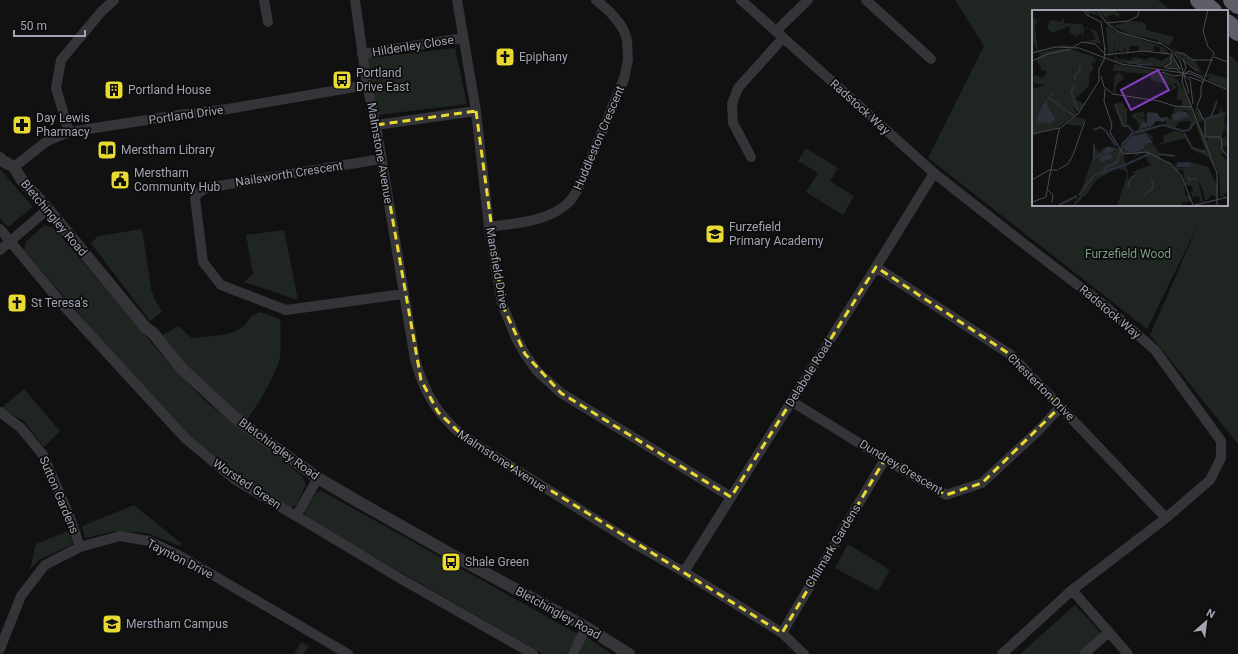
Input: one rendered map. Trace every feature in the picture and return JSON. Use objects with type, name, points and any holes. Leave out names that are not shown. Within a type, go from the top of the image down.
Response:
[{"type":"highway","points":[[1199,0],[1211,10]]},
{"type":"highway","points":[[1232,0],[1238,4]]},
{"type":"highway","points":[[1228,24],[1238,32]]},
{"type":"street","points":[[69,132],[56,88],[61,60],[101,12],[114,0]]},
{"type":"street","points":[[264,0],[268,22]]},
{"type":"street","name":"Malmstone Avenue","points":[[355,0],[367,85],[376,125],[415,360],[421,380],[438,412],[464,437],[635,544],[684,572],[782,633],[804,654]]},
{"type":"street","name":"Mansfield Drive","points":[[456,0],[476,110],[490,227],[502,304],[517,340],[537,371],[562,393],[731,497]]},
{"type":"street","name":"Huddleston Crescent","points":[[490,227],[537,219],[555,212],[570,201],[581,182],[624,79],[628,60],[627,40],[624,31],[613,15],[596,0]]},
{"type":"street","name":"Radstock Way","points":[[741,0],[934,173],[1104,305],[1156,350],[1221,441],[1221,458],[1210,480],[1166,518],[1072,590],[1002,654]]},
{"type":"street","points":[[751,157],[733,123],[732,104],[738,88],[779,34],[808,0]]},
{"type":"street","points":[[866,0],[931,59]]},
{"type":"street","name":"Hildenley Close","points":[[362,54],[463,38]]},
{"type":"street","name":"Portland Drive","points":[[14,167],[47,141],[69,132],[228,109],[367,85]]},
{"type":"street","points":[[376,125],[476,110]]},
{"type":"street","name":"Bletchingley Road","points":[[0,158],[14,167],[21,179],[48,209],[143,325],[153,332],[181,368],[243,424],[318,478],[458,558],[586,627],[629,654]]},
{"type":"street","name":"Nailsworth Crescent","points":[[381,159],[206,188],[198,193],[195,198],[203,262],[222,285],[286,310],[403,294]]},
{"type":"street","name":"Delabole Road","points":[[684,572],[876,268],[934,173]]},
{"type":"street","points":[[0,250],[48,209]]},
{"type":"street","name":"Worsted Green","points":[[0,229],[63,305],[188,441],[234,478],[403,580],[533,654]]},
{"type":"street","name":"Chesterton Drive","points":[[876,268],[1011,355],[1166,518]]},
{"type":"street","name":"Dundrey Crescent","points":[[791,401],[946,495],[982,483],[1040,429],[1060,406]]},
{"type":"street","name":"Sutton Gardens","points":[[0,412],[21,428],[43,455],[69,515],[80,547]]},
{"type":"street","name":"Chilmark Gardens","points":[[782,633],[885,459]]},
{"type":"street","points":[[296,516],[318,478]]},
{"type":"street","name":"Taynton Drive","points":[[0,649],[21,596],[45,566],[80,547],[120,536],[149,542],[182,557],[348,654]]},
{"type":"street","points":[[1072,590],[1128,654]]},
{"type":"street","points":[[573,654],[586,627]]},
{"type":"street","points":[[1084,654],[1109,632]]},
{"type":"highlighted area","points":[[476,111],[502,304],[525,354],[561,393],[731,497],[876,267],[1011,355],[1060,407],[982,483],[946,495],[885,459],[782,633],[464,437],[438,412],[421,380],[376,125]]},
{"type":"green space","name":"Furzefield Wood","points":[[955,0],[1158,0],[1171,10],[1032,10],[1032,206],[1228,206],[1228,54],[1238,62],[1238,444],[1150,335],[1199,223],[1147,329],[928,158],[984,46]]},
{"type":"green space","points":[[455,48],[467,104],[378,115],[368,58]]},
{"type":"green space","points":[[806,148],[838,168],[830,181],[854,196],[843,215],[806,192],[818,173],[798,161]]},
{"type":"green space","points":[[0,169],[33,207],[8,227],[0,218]]},
{"type":"green space","points":[[44,225],[54,228],[166,360],[206,402],[302,476],[306,485],[296,505],[289,508],[237,476],[166,416],[24,250],[25,243]]},
{"type":"green space","points":[[142,229],[151,289],[162,312],[150,321],[91,243],[98,236]]},
{"type":"green space","points":[[284,230],[298,300],[244,282],[253,274],[246,235]]},
{"type":"green space","points":[[260,312],[280,319],[280,357],[271,381],[246,421],[181,361],[161,336],[178,326],[192,338],[235,332],[245,325],[251,316]]},
{"type":"green space","points":[[24,389],[60,431],[44,447],[24,421],[1,408]]},
{"type":"green space","points":[[322,491],[578,634],[567,654],[543,654],[307,518],[304,511],[317,492]]},
{"type":"green space","points":[[134,505],[182,544],[180,546],[147,533],[115,531],[85,538],[82,526]]},
{"type":"green space","points":[[68,531],[73,544],[39,560],[30,569],[36,544]]},
{"type":"green space","points":[[848,544],[890,570],[878,591],[835,568]]},
{"type":"green space","points":[[1075,605],[1101,633],[1077,654],[1020,654]]},
{"type":"green space","points":[[586,636],[611,654],[579,654]]},
{"type":"green space","points":[[301,642],[309,646],[304,654],[294,654]]},
{"type":"place","name":"Epiphany","points":[[505,57]]},
{"type":"place","name":"Portland Drive East","points":[[342,80]]},
{"type":"place","name":"Portland House","points":[[114,90]]},
{"type":"place","name":"Day Lewis Pharmacy","points":[[22,125]]},
{"type":"place","name":"Merstham Library","points":[[107,150]]},
{"type":"place","name":"Merstham Community Hub","points":[[120,180]]},
{"type":"place","name":"Furzefield Primary Academy","points":[[715,234]]},
{"type":"place","name":"St Teresa's","points":[[17,303]]},
{"type":"place","name":"Shale Green","points":[[451,562]]},
{"type":"place","name":"Merstham Campus","points":[[112,624]]}]
